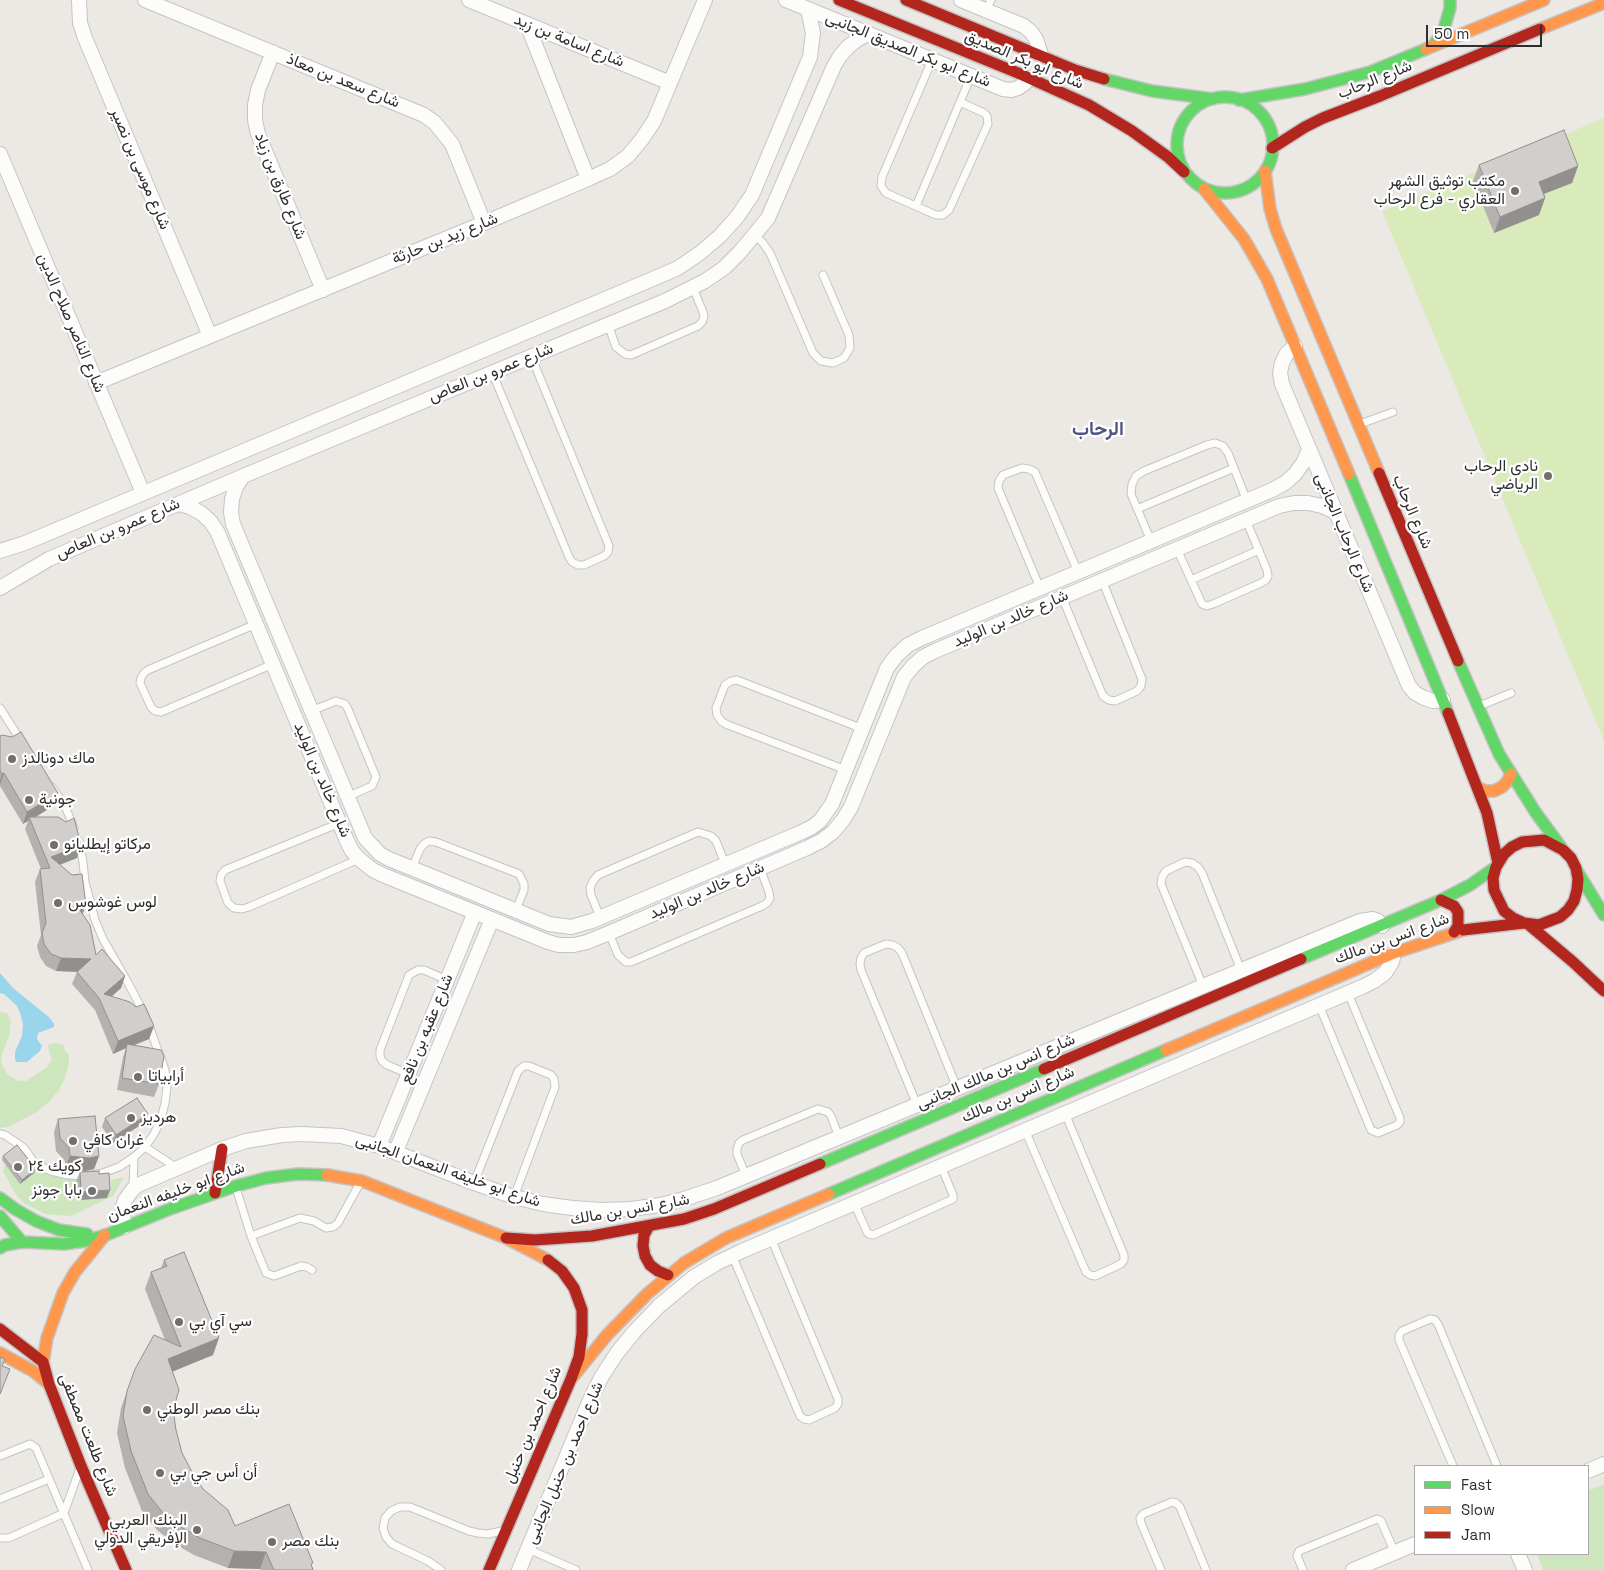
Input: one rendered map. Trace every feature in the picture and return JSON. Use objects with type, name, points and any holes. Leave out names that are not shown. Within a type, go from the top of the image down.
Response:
[{"type":"street","name":"شارع موسى بن نصير","points":[[79,0],[80,23],[85,38],[210,336]]},
{"type":"street","name":"شارع سعد بن معاذ","points":[[145,0],[424,115],[435,123],[452,144],[484,223]]},
{"type":"street","name":"شارع اسامة بن زيد","points":[[469,0],[670,83]]},
{"type":"street","name":"شارع زيد بن حارثة","points":[[96,383],[484,223],[610,168],[628,156],[654,121],[705,0]]},
{"type":"street","name":"شارع ابو بكر الصديق الجانبى","points":[[786,0],[1003,89],[1011,90],[1018,88],[1028,78]]},
{"type":"street","name":"شارع ابو بكر الصديق","points":[[839,0],[1028,78],[1081,102],[1113,119],[1150,143],[1184,172]]},
{"type":"street","name":"شارع ابو بكر الصديق","points":[[906,0],[1076,70],[1129,86],[1175,95],[1213,98]]},
{"type":"street","points":[[961,0],[988,5],[1024,26],[1031,32],[1041,55]]},
{"type":"street","points":[[1433,46],[1444,30],[1450,8],[1450,0]]},
{"type":"street","points":[[1514,0],[1539,2]]},
{"type":"street","name":"شارع الرحاب","points":[[1239,100],[1276,94],[1370,72],[1539,2]]},
{"type":"street","name":"شارع الرحاب","points":[[1272,148],[1323,118],[1604,3]]},
{"type":"street","name":"شارع عمرو بن العاص","points":[[0,551],[26,543],[678,268],[720,236],[737,217],[752,195],[810,57],[813,33],[808,9]]},
{"type":"street","points":[[527,24],[588,179]]},
{"type":"street","name":"شارع عمرو بن العاص","points":[[0,588],[49,559],[693,288],[724,268],[768,218],[834,66],[848,46],[868,34]]},
{"type":"street","name":"شارع طارق بن زياد","points":[[273,52],[258,90],[255,120],[258,134],[323,290]]},
{"type":"street","points":[[1226,97],[1250,105],[1264,118],[1272,135],[1272,148],[1270,160],[1265,171],[1256,182],[1245,189],[1231,193],[1218,193],[1204,189],[1193,182],[1184,172],[1178,155],[1177,136],[1184,120],[1196,106],[1213,98],[1226,97]]},
{"type":"street","name":"شارع الناصر صلاح الدين","points":[[0,154],[143,493]]},
{"type":"street","name":"شارع الرحاب","points":[[1265,171],[1270,209],[1276,229],[1477,707],[1499,754],[1511,774],[1563,850]]},
{"type":"street","points":[[1204,189],[1232,223],[1267,279],[1478,788],[1490,825],[1497,865]]},
{"type":"street","name":"شارع الرحاب الجانبى","points":[[1295,346],[1287,353],[1282,362],[1280,374],[1282,384],[1309,450],[1409,686],[1415,693],[1424,698],[1433,701],[1443,700]]},
{"type":"street","points":[[404,383],[402,389],[404,396],[414,405]]},
{"type":"street","points":[[375,395],[384,404],[384,417]]},
{"type":"street","name":"شارع خالد بن الوليد","points":[[243,476],[236,487],[232,499],[230,512],[233,524],[360,828],[371,847],[389,859],[549,924],[571,927],[600,918],[802,832],[820,821],[832,804],[887,668],[908,645],[1247,501],[1285,483],[1304,463],[1309,450]]},
{"type":"street","name":"شارع خالد بن الوليد","points":[[178,504],[190,507],[201,513],[217,531],[352,851],[373,870],[559,945],[574,945],[587,942],[609,933],[817,843],[833,832],[851,807],[904,677],[923,657],[1280,506],[1308,503],[1322,506],[1335,512]]},
{"type":"street","points":[[1120,554],[1127,570]]},
{"type":"street","points":[[846,770],[862,778]]},
{"type":"street","points":[[1478,788],[1494,791],[1502,787],[1511,774]]},
{"type":"street","points":[[1576,868],[1578,879],[1574,901],[1560,917],[1539,925],[1513,918],[1504,910],[1494,890],[1493,878],[1497,865],[1508,850],[1522,842],[1544,840],[1554,844],[1571,858],[1604,915]]},
{"type":"street","name":"شارع انس بن مالك","points":[[506,1238],[535,1240],[592,1236],[684,1219],[714,1210],[1382,926],[1470,885],[1497,865]]},
{"type":"street","points":[[682,883],[689,899]]},
{"type":"street","points":[[1441,900],[1454,906],[1458,912],[1458,926],[1454,932]]},
{"type":"street","name":"شارع عقبه بن نافع","points":[[380,1146],[475,912]]},
{"type":"street","name":"شارع عقبه بن نافع","points":[[396,1151],[492,919]]},
{"type":"street","name":"شارع انس بن مالك الجانبى","points":[[604,1210],[641,1207],[684,1199],[717,1188],[1360,921],[1378,921],[1382,926]]},
{"type":"street","points":[[1526,923],[1566,955],[1604,992]]},
{"type":"street","name":"شارع انس بن مالك","points":[[571,1379],[607,1334],[668,1275],[698,1253],[726,1238],[1394,953],[1454,932],[1488,926],[1526,923]]},
{"type":"street","points":[[732,1256],[1348,993],[1374,981],[1385,972],[1392,962],[1394,953]]},
{"type":"street","points":[[1601,974],[1604,992]]},
{"type":"street","name":"شارع ابو خليفه النعمان الجانبى","points":[[133,1189],[138,1185],[222,1149],[246,1141],[302,1134],[341,1136],[380,1146],[514,1197],[542,1204],[604,1210]]},
{"type":"street","points":[[215,1193],[222,1149]]},
{"type":"street","name":"شارع ابو خليفه النعمان","points":[[0,1248],[5,1245],[22,1242],[64,1244],[85,1241],[236,1186],[266,1178],[298,1174],[330,1175],[362,1181],[506,1238],[545,1258],[562,1271],[574,1288]]},
{"type":"street","points":[[124,1227],[125,1200],[133,1189]]},
{"type":"street","points":[[0,1198],[36,1221],[58,1230],[82,1234],[106,1234]]},
{"type":"street","points":[[0,1216],[22,1242]]},
{"type":"street","points":[[649,1226],[644,1235],[643,1246],[645,1256],[658,1271],[668,1275]]},
{"type":"street","points":[[43,1362],[47,1338],[63,1293],[75,1272],[106,1234]]},
{"type":"street","name":"شارع احمد بن حنبل الجانبى","points":[[519,1570],[590,1400],[617,1353],[652,1312],[673,1294],[694,1277],[732,1256]]},
{"type":"street","name":"شارع احمد بن حنبل","points":[[489,1570],[579,1357],[582,1334],[582,1310],[574,1288]]},
{"type":"street","name":"شارع طلعت مصطفى","points":[[0,1329],[43,1362],[49,1384],[81,1466],[126,1570]]},
{"type":"street","points":[[0,1354],[27,1368],[49,1384]]},
{"type":"street","points":[[1589,1471],[1604,1464]]},
{"type":"street","points":[[1354,1570],[1380,1565],[1395,1553],[1414,1544]]},
{"type":"street","points":[[1518,1555],[1525,1570]]},
{"type":"lane","points":[[932,60],[881,182],[881,186],[886,193],[936,215],[944,214],[949,210],[988,124],[987,116],[984,113],[960,102]]},
{"type":"lane","points":[[916,206],[971,76]]},
{"type":"lane","points":[[755,235],[770,252],[813,353],[821,361],[833,363],[844,358],[850,348],[849,335],[823,276]]},
{"type":"lane","points":[[608,324],[616,347],[625,354],[631,355],[698,326],[702,322],[704,312],[693,288]]},
{"type":"lane","points":[[492,372],[569,557],[572,562],[584,565],[604,556],[608,552],[609,546],[531,356]]},
{"type":"lane","points":[[1358,425],[1393,412]]},
{"type":"lane","points":[[1151,541],[1130,494],[1136,476],[1153,467],[1215,443],[1223,446],[1228,453],[1247,501]]},
{"type":"lane","points":[[1040,588],[998,488],[999,481],[1003,476],[1022,468],[1035,472],[1078,572]]},
{"type":"lane","points":[[1137,509],[1234,468]]},
{"type":"lane","points":[[1178,549],[1202,604],[1207,606],[1261,583],[1268,576],[1267,570],[1246,520]]},
{"type":"lane","points":[[1191,580],[1259,550]]},
{"type":"lane","points":[[1062,597],[1103,696],[1114,701],[1137,691],[1141,686],[1142,680],[1102,580]]},
{"type":"lane","points":[[256,624],[144,673],[140,683],[151,707],[155,711],[161,712],[273,664]]},
{"type":"lane","points":[[846,770],[722,722],[717,715],[716,708],[725,685],[737,680],[863,729]]},
{"type":"lane","points":[[1477,707],[1511,693]]},
{"type":"lane","points":[[311,711],[336,701],[345,704],[348,709],[376,777],[372,786],[347,797]]},
{"type":"lane","points":[[0,708],[26,749]]},
{"type":"lane","points":[[0,1134],[5,1135],[24,1148],[35,1164],[51,1171],[68,1175],[86,1176],[103,1173],[134,1157],[144,1147],[154,1134],[166,1103],[167,1086],[165,1070],[152,1031],[140,1005],[103,939],[95,920],[85,882],[79,843],[65,806],[48,782]]},
{"type":"lane","points":[[340,823],[225,870],[221,875],[220,881],[228,903],[234,908],[242,909],[249,907],[359,859]]},
{"type":"lane","points":[[600,918],[591,895],[590,888],[593,880],[598,876],[698,832],[711,836],[716,841],[725,864]]},
{"type":"lane","points":[[412,868],[420,849],[429,841],[519,874],[524,884],[524,890],[516,910]]},
{"type":"lane","points":[[1203,986],[1161,884],[1162,877],[1166,871],[1185,862],[1192,863],[1202,873],[1242,970]]},
{"type":"lane","points":[[609,933],[618,956],[626,962],[631,962],[762,906],[770,898],[770,892],[760,868]]},
{"type":"lane","points":[[917,1105],[861,970],[861,958],[864,953],[871,950],[886,944],[892,944],[902,953],[957,1088]]},
{"type":"lane","points":[[409,1074],[386,1065],[380,1056],[380,1050],[409,975],[424,970],[447,980]]},
{"type":"lane","points":[[1319,1005],[1371,1130],[1378,1133],[1397,1125],[1400,1122],[1400,1118],[1348,993]]},
{"type":"lane","points":[[474,1183],[518,1071],[524,1066],[529,1066],[551,1075],[554,1079],[555,1087],[514,1197]]},
{"type":"lane","points":[[746,1176],[737,1154],[739,1144],[743,1140],[809,1112],[818,1109],[828,1112],[839,1137]]},
{"type":"lane","points":[[1026,1130],[1086,1272],[1095,1276],[1121,1264],[1124,1260],[1124,1255],[1065,1113]]},
{"type":"lane","points":[[144,1147],[178,1168]]},
{"type":"lane","points":[[133,1189],[134,1157]]},
{"type":"lane","points":[[854,1203],[867,1232],[873,1235],[953,1199],[941,1166]]},
{"type":"lane","points":[[251,1236],[300,1218],[314,1221],[326,1228],[332,1227],[338,1224],[362,1181]]},
{"type":"lane","points":[[236,1186],[251,1236],[264,1270],[270,1275],[277,1275],[301,1266],[307,1266],[312,1270]]},
{"type":"lane","points":[[732,1256],[800,1416],[809,1420],[835,1408],[838,1404],[838,1399],[771,1238]]},
{"type":"lane","points":[[1453,1465],[1399,1340],[1399,1335],[1402,1331],[1430,1319],[1435,1320],[1438,1324],[1497,1465]]},
{"type":"lane","points":[[0,1456],[26,1445],[34,1445],[88,1570]]},
{"type":"lane","points":[[0,1538],[9,1538],[64,1514],[81,1466]]},
{"type":"lane","points":[[0,1499],[50,1479]]},
{"type":"lane","points":[[1160,1570],[1140,1518],[1144,1514],[1172,1502],[1180,1506],[1206,1570]]},
{"type":"lane","points":[[441,1570],[392,1544],[386,1537],[383,1528],[385,1518],[391,1510],[400,1507],[410,1507],[478,1533],[488,1534],[506,1530]]},
{"type":"lane","points":[[1303,1570],[1297,1556],[1299,1551],[1377,1519],[1381,1521],[1395,1553]]},
{"type":"lane","points":[[528,1549],[576,1570]]},
{"type":"green space","name":"نادي الرحاب الرياضي","points":[[1604,118],[1604,741],[1382,211]]},
{"type":"green space","points":[[0,1012],[7,1013],[11,1022],[1,1063],[7,1074],[18,1081],[26,1081],[47,1067],[52,1060],[48,1047],[49,1044],[63,1045],[69,1055],[69,1063],[59,1090],[48,1103],[35,1113],[8,1127],[0,1128]]},
{"type":"green space","points":[[43,1160],[59,1172],[78,1174],[81,1190],[111,1187],[111,1180],[124,1177],[113,1196],[71,1216],[45,1214],[25,1204],[16,1195],[3,1171],[6,1162],[23,1174]]},
{"type":"green space","points":[[1604,1484],[1604,1570],[1543,1570],[1537,1555],[1589,1555],[1589,1491]]},
{"type":"water","points":[[0,973],[13,988],[50,1018],[54,1024],[54,1027],[38,1033],[37,1039],[42,1046],[40,1051],[27,1062],[16,1062],[15,1059],[15,1052],[22,1036],[23,1024],[17,1006],[4,994],[0,993]]},
{"type":"building","name":"مكتب توثيق الشهر العقاري - فرع الرحاب","points":[[1564,130],[1578,166],[1539,182],[1545,198],[1500,217],[1479,165]]},
{"type":"building","points":[[21,732],[58,793],[27,812],[4,773],[2,774],[0,770],[0,736],[12,737]]},
{"type":"building","points":[[29,817],[58,817],[66,822],[74,818],[81,845],[51,857],[72,875],[82,874],[86,905],[77,906],[90,925],[96,955],[102,949],[125,976],[104,994],[130,1002],[136,1007],[144,1004],[154,1026],[118,1041],[99,998],[77,972],[91,959],[61,958],[51,954],[44,944],[42,933],[46,923],[40,869],[50,868]]},
{"type":"building","points":[[127,1044],[161,1050],[164,1056],[159,1084],[122,1078]]},
{"type":"building","points":[[137,1098],[148,1114],[116,1135],[105,1118]]},
{"type":"building","points":[[95,1116],[99,1156],[89,1158],[70,1156],[69,1148],[60,1138],[58,1119]]},
{"type":"building","name":"كويك ٢٤","points":[[17,1145],[36,1169],[22,1180],[3,1156]]},
{"type":"building","points":[[99,1171],[99,1174],[109,1173],[110,1190],[81,1192],[80,1172]]},
{"type":"building","points":[[184,1252],[219,1338],[168,1359],[179,1390],[174,1416],[182,1453],[203,1489],[228,1510],[235,1526],[289,1504],[313,1563],[311,1564],[313,1570],[274,1570],[266,1552],[234,1551],[200,1538],[181,1527],[163,1513],[148,1494],[131,1451],[123,1416],[127,1391],[135,1369],[154,1335],[181,1347],[151,1272],[167,1266],[164,1260]]},
{"type":"building","points":[[0,1357],[5,1359],[2,1366],[10,1369],[0,1394]]},
{"type":"traffic: fast","points":[[1433,46],[1444,29],[1450,8],[1450,0]]},
{"type":"traffic: fast","points":[[1239,100],[1305,89],[1370,72],[1426,49]]},
{"type":"traffic: fast","points":[[1104,79],[1152,91],[1213,99]]},
{"type":"traffic: fast","points":[[1225,97],[1243,101],[1259,111],[1269,127],[1273,145],[1269,163],[1259,179],[1243,189],[1225,193],[1207,189],[1191,179],[1181,163],[1177,145],[1181,127],[1191,111],[1207,101],[1225,97]]},
{"type":"traffic: fast","points":[[1349,474],[1448,713]]},
{"type":"traffic: fast","points":[[1458,661],[1499,754],[1536,813],[1561,847]]},
{"type":"traffic: fast","points":[[1301,959],[1441,900],[1470,885],[1496,867]]},
{"type":"traffic: fast","points":[[1577,871],[1604,915]]},
{"type":"traffic: fast","points":[[829,1194],[1166,1050]]},
{"type":"traffic: fast","points":[[820,1164],[1044,1069]]},
{"type":"traffic: fast","points":[[0,1248],[5,1245],[22,1242],[64,1244],[85,1241],[106,1235],[170,1209],[236,1186],[266,1178],[298,1174],[327,1175]]},
{"type":"traffic: fast","points":[[0,1198],[36,1221],[59,1230],[87,1234]]},
{"type":"traffic: fast","points":[[0,1216],[22,1242]]},
{"type":"traffic: slow","points":[[1426,49],[1544,0]]},
{"type":"traffic: slow","points":[[1540,29],[1604,3]]},
{"type":"traffic: slow","points":[[1265,171],[1270,209],[1276,229],[1379,473]]},
{"type":"traffic: slow","points":[[1204,189],[1244,239],[1267,279],[1349,474]]},
{"type":"traffic: slow","points":[[1478,788],[1494,791],[1502,787],[1511,774]]},
{"type":"traffic: slow","points":[[1166,1050],[1394,953],[1463,930]]},
{"type":"traffic: slow","points":[[327,1175],[362,1181],[506,1238],[548,1260]]},
{"type":"traffic: slow","points":[[571,1379],[607,1335],[647,1294],[684,1263],[726,1238],[829,1194]]},
{"type":"traffic: slow","points":[[43,1362],[47,1338],[63,1293],[75,1272],[105,1235]]},
{"type":"traffic: slow","points":[[0,1353],[33,1371],[49,1384]]},
{"type":"traffic: jam","points":[[839,0],[1018,73],[1089,105],[1132,131],[1168,157],[1184,172]]},
{"type":"traffic: jam","points":[[906,0],[1075,70],[1104,79]]},
{"type":"traffic: jam","points":[[1272,148],[1323,118],[1540,29]]},
{"type":"traffic: jam","points":[[1379,473],[1458,661]]},
{"type":"traffic: jam","points":[[1448,713],[1487,813],[1498,863]]},
{"type":"traffic: jam","points":[[1463,930],[1524,923],[1539,925],[1560,917],[1568,910],[1574,901],[1577,890],[1576,868],[1571,858],[1563,850],[1544,840],[1522,842],[1512,847],[1504,854],[1496,867],[1493,878],[1494,890],[1504,911],[1524,923]]},
{"type":"traffic: jam","points":[[1441,900],[1454,906],[1458,912],[1458,926],[1454,932]]},
{"type":"traffic: jam","points":[[1528,924],[1604,991]]},
{"type":"traffic: jam","points":[[1044,1069],[1301,959]]},
{"type":"traffic: jam","points":[[215,1193],[222,1149]]},
{"type":"traffic: jam","points":[[506,1238],[535,1240],[592,1236],[684,1219],[714,1209],[820,1164]]},
{"type":"traffic: jam","points":[[649,1226],[644,1235],[643,1246],[645,1256],[650,1265],[668,1275]]},
{"type":"traffic: jam","points":[[489,1570],[579,1357],[582,1334],[582,1310],[574,1288],[562,1271],[548,1260]]},
{"type":"traffic: jam","points":[[0,1329],[43,1362],[49,1384],[81,1466],[126,1570]]},
{"type":"place","name":"مكتب توثيق الشهر العقاري - فرع الرحاب","points":[[1515,191]]},
{"type":"place","name":"نادي الرحاب الرياضي","points":[[1548,476]]},
{"type":"place","name":"ماك دونالدز","points":[[12,759]]},
{"type":"place","name":"جونية","points":[[29,800]]},
{"type":"place","name":"مركاتو إيطليانو","points":[[54,845]]},
{"type":"place","name":"لوس غوشوس","points":[[58,903]]},
{"type":"place","name":"أرابياتا","points":[[138,1077]]},
{"type":"place","name":"هرديز","points":[[131,1118]]},
{"type":"place","name":"غران كافي","points":[[73,1141]]},
{"type":"place","name":"كويك ٢٤","points":[[18,1167]]},
{"type":"place","name":"بابا جونز","points":[[92,1191]]},
{"type":"place","name":"سي آي بي","points":[[179,1322]]},
{"type":"place","name":"بنك مصر الوطني","points":[[147,1410]]},
{"type":"place","name":"أن أس جي بي","points":[[160,1473]]},
{"type":"place","name":"البنك العربي الإفريقي الدولي","points":[[197,1530]]},
{"type":"place","name":"بنك مصر","points":[[272,1542]]},
{"type":"district","name":"الرحاب","points":[[1098,430]]}]
